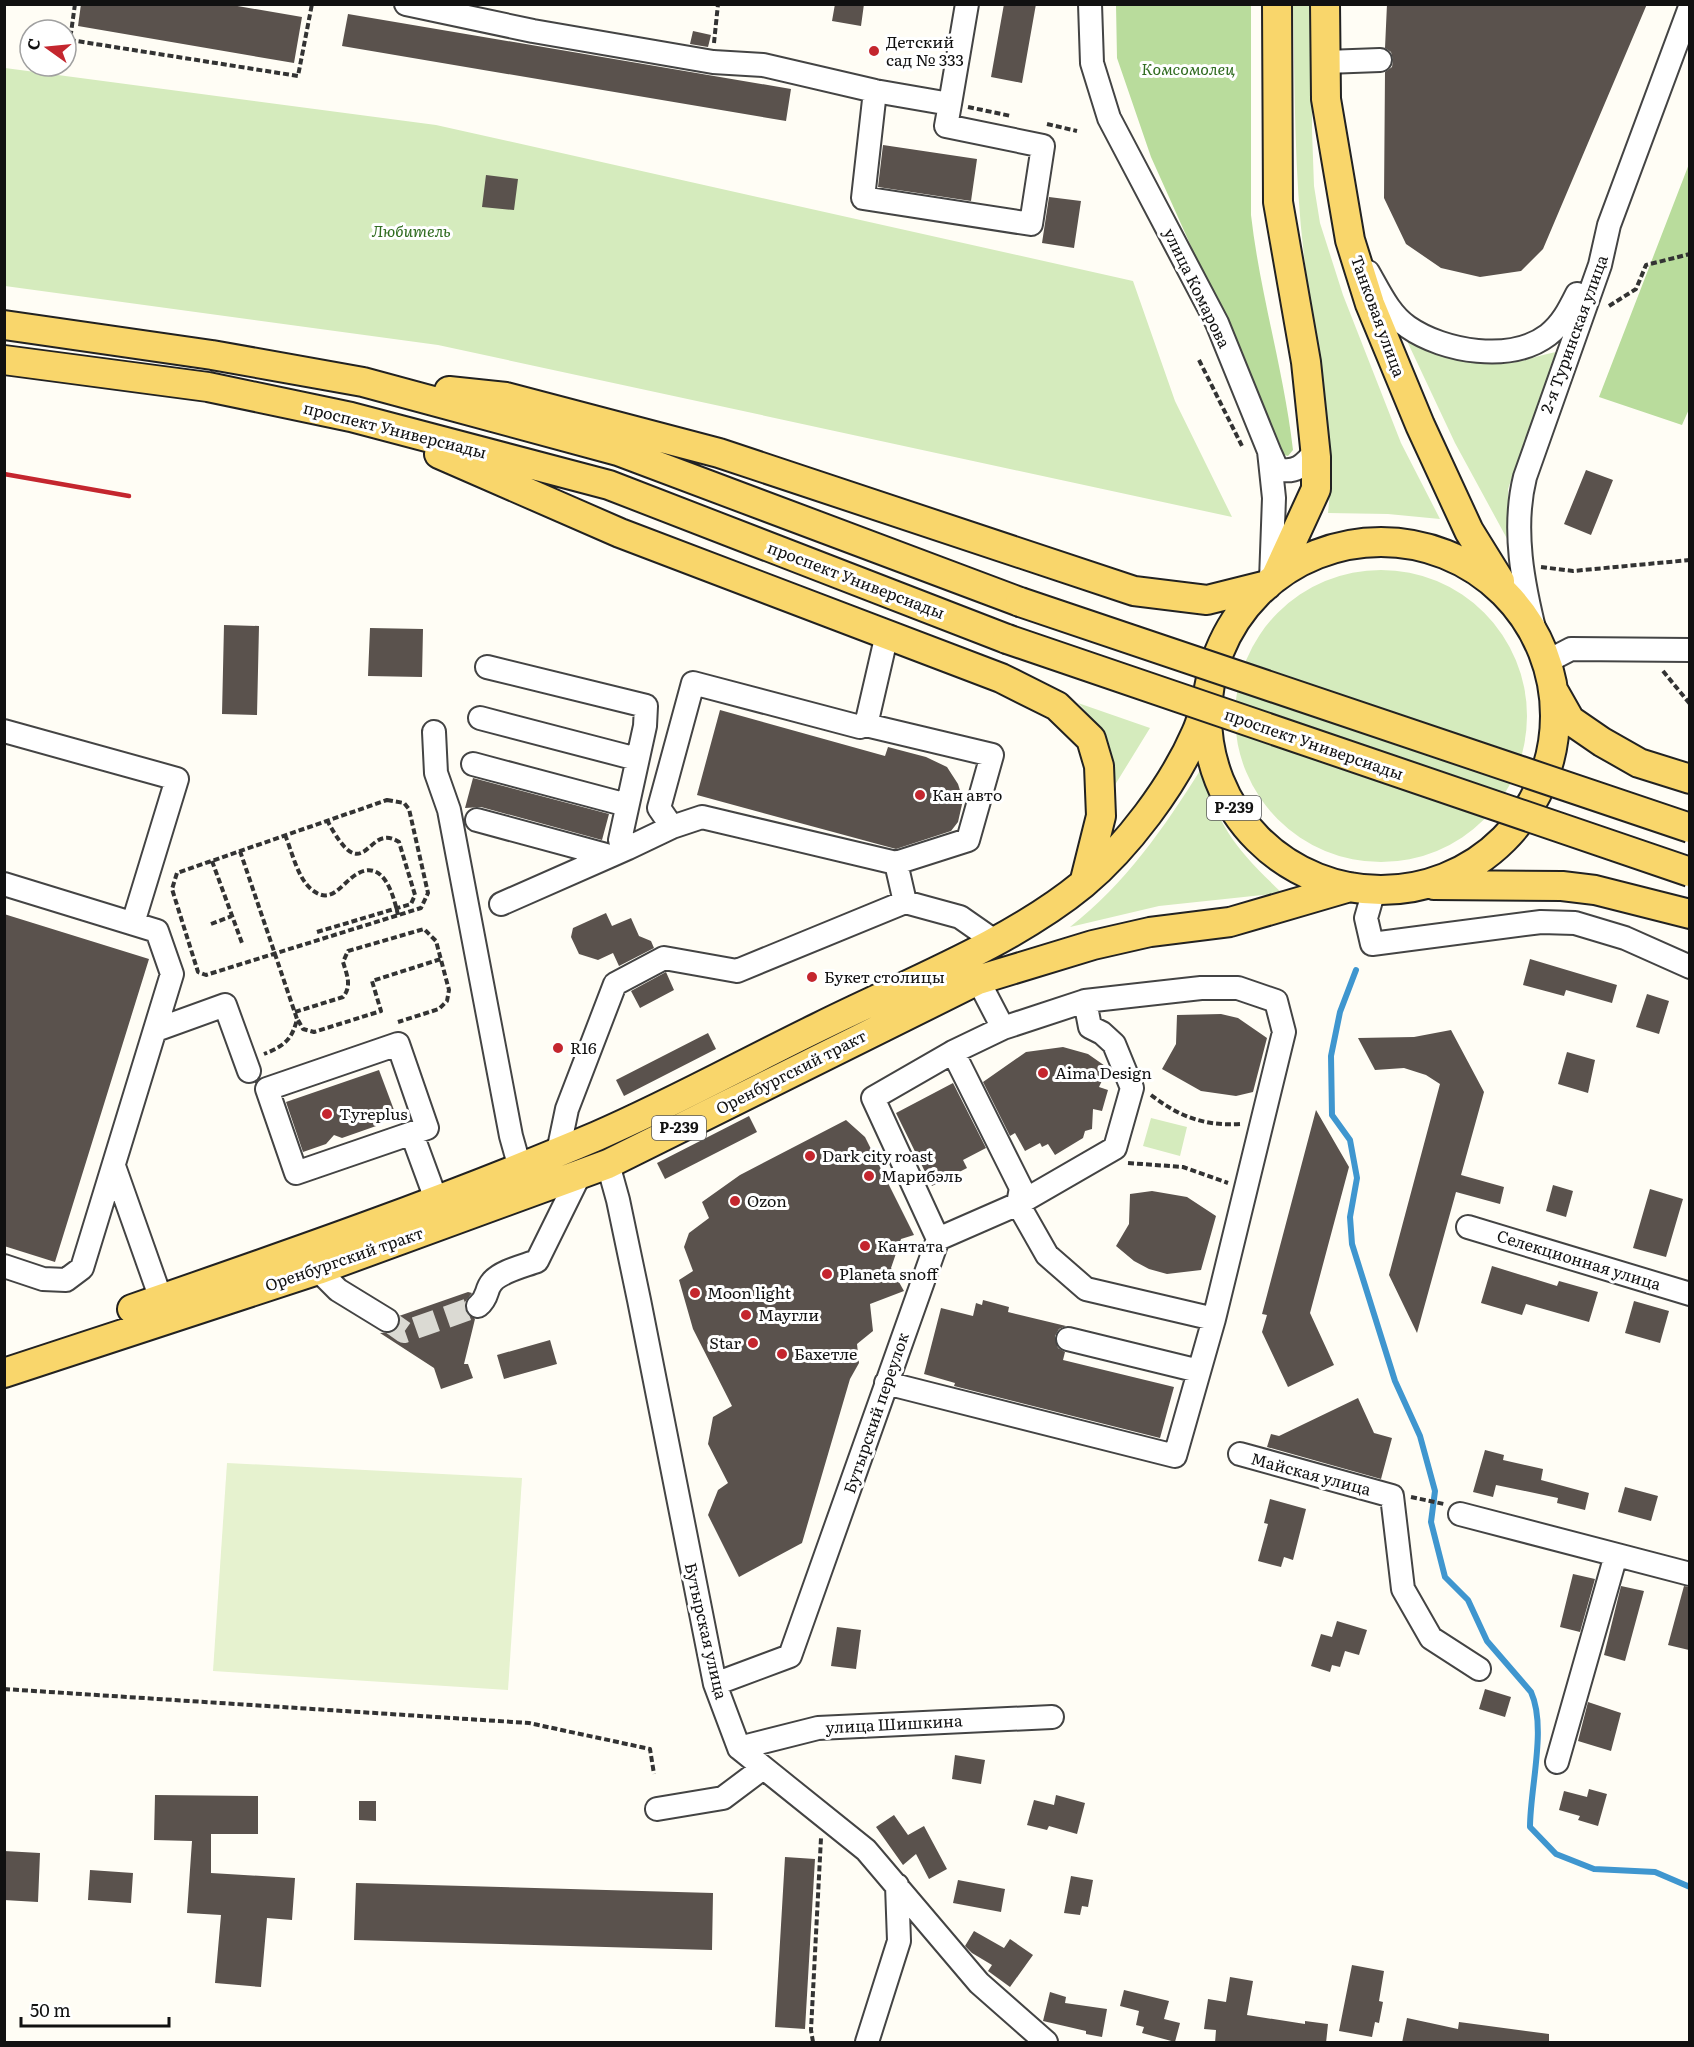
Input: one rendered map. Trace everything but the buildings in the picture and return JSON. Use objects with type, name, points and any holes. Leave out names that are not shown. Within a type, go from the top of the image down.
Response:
[{"type":"main road","points":[[4,325],[212,355],[363,382],[506,397],[719,453],[1134,591],[1207,600],[1272,580],[1316,489],[1316,451],[1306,362],[1278,202],[1277,4]]},
{"type":"main road","name":"Танковая улица","points":[[1325,4],[1326,99],[1350,240],[1370,304],[1420,425],[1469,531],[1514,603]]},
{"type":"main road","name":"проспект Универсиады","points":[[4,360],[208,387],[351,417],[609,484],[1007,639],[1689,872]]},
{"type":"main road","points":[[363,382],[618,451],[1020,602],[1689,828]]},
{"type":"main road","points":[[351,417],[620,533],[1001,678],[1058,706],[1091,739],[1099,766],[1101,816],[1085,882]]},
{"type":"main road","name":"Р-239","points":[[1689,779],[1639,762],[1602,742],[1570,720],[1549,675],[1536,636],[1514,603],[1496,585],[1466,564],[1426,547],[1374,542],[1331,549],[1299,562],[1272,580],[1237,618],[1223,643],[1213,670],[1207,703],[1208,736],[1213,763],[1237,813],[1254,835],[1274,854],[1298,869],[1323,880],[1362,888],[1423,884],[1562,886],[1595,890],[1689,914]]},
{"type":"main road","name":"Оренбургский тракт","points":[[4,1354],[437,1202],[558,1152],[670,1103],[1047,911],[1085,882],[1124,843],[1150,810],[1198,731],[1213,670]]},
{"type":"main road","name":"Р-239","points":[[1423,884],[1471,864],[1510,832],[1526,811],[1547,765],[1555,714],[1549,675]]},
{"type":"main road","name":"Оренбургский тракт","points":[[4,1373],[318,1270],[608,1164],[978,980],[1093,945],[1150,932],[1230,922],[1362,888]]},
{"type":"street","points":[[406,4],[533,31],[713,62],[763,65],[875,91],[950,104]]},
{"type":"street","points":[[875,91],[863,198],[1031,224],[1043,146],[946,126],[967,4]]},
{"type":"street","name":"улица Комарова","points":[[1090,4],[1092,63],[1109,118],[1217,323],[1269,451],[1274,498],[1272,580]]},
{"type":"street","name":"2-я Туринская улица","points":[[1536,636],[1522,560],[1522,490],[1533,449],[1600,265],[1609,225],[1689,6]]},
{"type":"street","points":[[1326,62],[1380,60]]},
{"type":"street","points":[[1350,240],[1391,312],[1407,326],[1443,344],[1497,351],[1531,344],[1546,336],[1559,325],[1568,314],[1609,225]]},
{"type":"street","points":[[1269,451],[1277,468],[1291,471],[1305,464],[1316,451]]},
{"type":"street","points":[[866,725],[887,634]]},
{"type":"street","points":[[1549,675],[1571,649],[1689,650]]},
{"type":"street","points":[[488,667],[646,706],[645,726],[619,852]]},
{"type":"street","points":[[501,904],[672,827],[702,817],[896,863],[968,840],[992,755],[866,725],[860,727],[693,683],[659,808],[672,827]]},
{"type":"street","points":[[480,718],[637,759]]},
{"type":"street","points":[[4,731],[177,779],[133,923]]},
{"type":"street","points":[[434,732],[436,773],[449,810],[511,1136],[520,1168]]},
{"type":"street","points":[[473,764],[627,805]]},
{"type":"street","points":[[477,820],[619,852]]},
{"type":"street","points":[[896,863],[905,902]]},
{"type":"street","points":[[4,884],[157,931],[172,974],[115,1169],[82,1268],[66,1280],[43,1279],[4,1266]]},
{"type":"street","points":[[1362,888],[1372,944],[1541,922],[1575,923],[1625,938],[1689,968]]},
{"type":"street","points":[[558,1152],[567,1109],[615,984],[664,958],[737,971],[905,902],[960,917],[993,940]]},
{"type":"street","points":[[978,980],[1003,1028]]},
{"type":"street","points":[[886,1383],[1175,1456],[1214,1319],[1284,1032],[1276,1001],[1238,988],[1201,988],[1085,1001],[1003,1028],[953,1052],[873,1098],[938,1239],[1018,1204],[1115,1148],[1132,1088],[1114,1044],[1102,1033],[1090,1027],[1085,1001]]},
{"type":"street","points":[[156,1030],[225,1005],[247,1066]]},
{"type":"street","points":[[398,1044],[427,1128],[411,1134],[296,1173],[267,1089],[398,1044]]},
{"type":"street","points":[[953,1052],[1021,1188],[1018,1204],[1047,1255],[1086,1289],[1214,1319]]},
{"type":"street","points":[[411,1134],[437,1202]]},
{"type":"street","name":"Бутырская улица","points":[[608,1164],[639,1300],[715,1684],[739,1748],[866,1850],[979,1983],[1046,2043]]},
{"type":"street","points":[[115,1169],[161,1299]]},
{"type":"street","points":[[478,1306],[487,1298],[490,1284],[498,1277],[537,1261],[580,1174]]},
{"type":"street","name":"Селекционная улица","points":[[1468,1227],[1689,1294]]},
{"type":"street","name":"Бутырский переулок","points":[[715,1684],[790,1656],[938,1239]]},
{"type":"street","points":[[318,1270],[338,1290],[387,1320]]},
{"type":"street","points":[[1068,1339],[1199,1371]]},
{"type":"street","name":"Майская улица","points":[[1240,1454],[1392,1496],[1403,1589],[1431,1638],[1479,1669]]},
{"type":"street","points":[[1451,1509],[1689,1574]]},
{"type":"street","points":[[1557,1762],[1616,1555]]},
{"type":"street","name":"улица Шишкина","points":[[739,1748],[818,1728],[1052,1717]]},
{"type":"street","points":[[657,1809],[723,1798],[763,1768]]},
{"type":"street","points":[[867,2043],[899,1941],[897,1886]]},
{"type":"path","points":[[75,4],[70,40],[298,76],[312,4]]},
{"type":"path","points":[[713,62],[718,4]]},
{"type":"path","points":[[1059,126],[1077,131]]},
{"type":"path","points":[[1603,309],[1636,289],[1646,265],[1689,254]]},
{"type":"path","points":[[1198,360],[1242,446]]},
{"type":"path","points":[[1539,567],[1573,571],[1689,560]]},
{"type":"path","points":[[1662,669],[1689,704]]},
{"type":"path","points":[[387,800],[404,803],[409,809],[428,893],[422,908],[206,975],[198,972],[172,889],[177,873],[285,835],[387,800]]},
{"type":"path","points":[[317,932],[411,903],[416,895],[399,842],[393,838],[383,838],[361,854],[353,854],[340,843],[327,820]]},
{"type":"path","points":[[285,835],[304,882],[312,890],[321,895],[332,894],[340,891],[355,874],[376,873],[389,885],[398,915]]},
{"type":"path","points":[[240,851],[273,955],[297,1019],[303,1029],[314,1032],[381,1011],[372,981],[441,959]]},
{"type":"path","points":[[212,861],[242,943]]},
{"type":"path","points":[[211,924],[231,916]]},
{"type":"path","points":[[295,1012],[343,997],[348,991],[348,977],[343,962],[348,951],[424,928],[436,941],[449,990],[447,1001],[439,1009],[394,1023]]},
{"type":"path","points":[[247,1066],[283,1047],[293,1035],[297,1019]]},
{"type":"path","points":[[1132,1088],[1145,1091],[1166,1107],[1197,1122],[1262,1125]]},
{"type":"path","points":[[1113,1149],[1122,1162],[1183,1167],[1208,1174],[1230,1184],[1243,1199]]},
{"type":"path","points":[[1421,1498],[1451,1509]]},
{"type":"path","points":[[4,1689],[529,1723],[650,1749],[654,1774]]},
{"type":"path","points":[[813,2043],[811,2030],[823,1817]]},
{"type":"green space","name":"Комсомолец","points":[[1116,5],[1251,5],[1251,215],[1260,274],[1289,420],[1293,450],[1288,456],[1277,453],[1208,284],[1151,157],[1117,58]]},
{"type":"green space","points":[[1293,5],[1312,5],[1314,186],[1320,223],[1343,295],[1401,443],[1440,519],[1388,514],[1328,513],[1330,451],[1327,419],[1301,232]]},
{"type":"green space","name":"Любитель","points":[[5,68],[18,70],[18,78],[78,78],[436,125],[1133,281],[1175,401],[1232,517],[438,345],[5,286]]},
{"type":"green space","points":[[1689,164],[1690,407],[1682,425],[1599,397]]},
{"type":"green space","points":[[1407,341],[1443,354],[1481,363],[1512,362],[1556,352],[1508,489],[1511,546],[1455,443]]},
{"type":"green space","points":[[1381,570],[1423,576],[1450,587],[1474,603],[1494,623],[1510,647],[1521,674],[1527,716],[1521,758],[1510,785],[1494,809],[1474,829],[1450,845],[1423,856],[1381,862],[1339,856],[1312,845],[1288,829],[1268,809],[1252,785],[1241,758],[1235,716],[1241,674],[1252,647],[1268,623],[1288,603],[1312,587],[1339,576]]},
{"type":"green space","points":[[1078,703],[1150,728],[1110,793],[1105,756],[1098,733],[1087,713]]},
{"type":"green space","points":[[1201,769],[1215,808],[1231,837],[1241,851],[1282,893],[1159,906],[1070,927],[1126,874],[1173,813]]},
{"type":"green space","points":[[1151,1118],[1187,1127],[1180,1156],[1143,1146]]},
{"type":"green space","points":[[227,1463],[522,1478],[508,1690],[213,1671]]},
{"type":"waterway","points":[[1356,970],[1340,1012],[1331,1056],[1332,1115],[1350,1140],[1357,1178],[1350,1217],[1352,1244],[1395,1381],[1420,1436],[1435,1491],[1431,1522],[1445,1577],[1468,1600],[1487,1641],[1531,1692],[1536,1706],[1538,1740],[1530,1827],[1556,1854],[1594,1869],[1655,1872],[1690,1887]]},
{"type":"tunnel","points":[[387,1320],[404,1332],[478,1306]]},
{"type":"railway","points":[[4,474],[129,496]]},
{"type":"place","name":"Детский сад № 333","points":[[874,51]]},
{"type":"place","name":"Кан авто","points":[[920,795]]},
{"type":"place","name":"Букет столицы","points":[[812,977]]},
{"type":"place","name":"R16","points":[[558,1048]]},
{"type":"place","name":"Aima Design","points":[[1043,1073]]},
{"type":"place","name":"Tyreplus","points":[[327,1114]]},
{"type":"place","name":"Dark city roast","points":[[810,1156]]},
{"type":"place","name":"Марибэль","points":[[869,1176]]},
{"type":"place","name":"Ozon","points":[[735,1201]]},
{"type":"place","name":"Кантата","points":[[865,1246]]},
{"type":"place","name":"Planeta snoff","points":[[827,1274]]},
{"type":"place","name":"Moon light","points":[[695,1293]]},
{"type":"place","name":"Маугли","points":[[746,1315]]},
{"type":"place","name":"Star","points":[[753,1343]]},
{"type":"place","name":"Бахетле","points":[[782,1354]]}]
